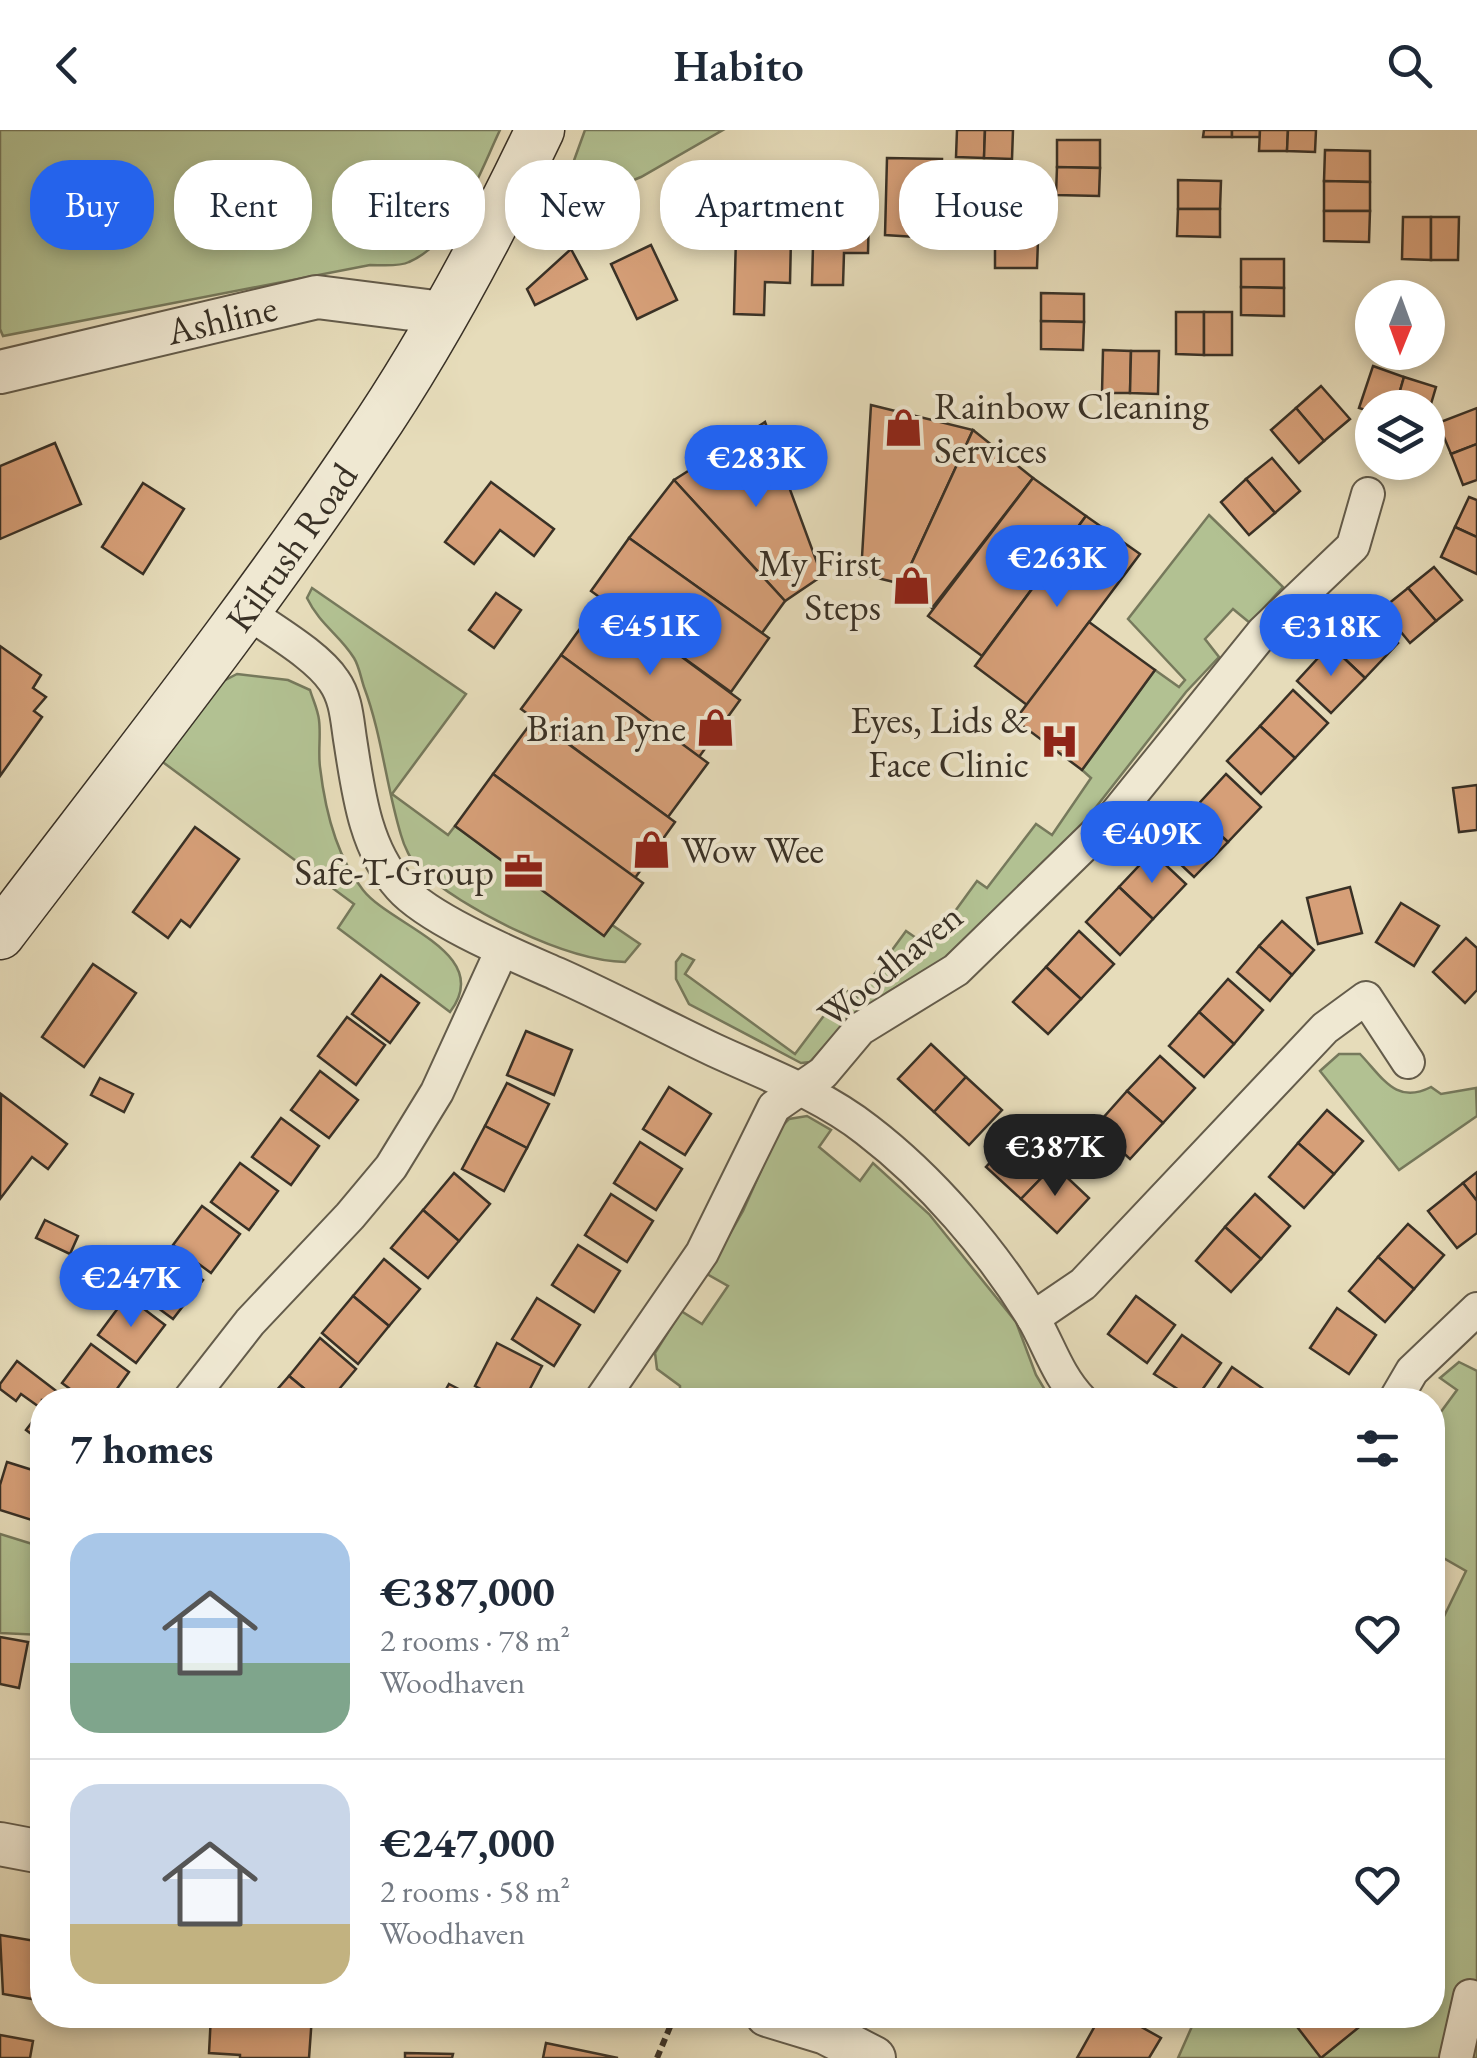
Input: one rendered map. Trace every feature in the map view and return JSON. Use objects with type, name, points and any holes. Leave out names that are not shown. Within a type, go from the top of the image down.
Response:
[{"type":"main road","name":"Kilrush Road","points":[[0,935],[246,611],[366,441],[490,234],[540,130]]},
{"type":"street","name":"Ashline","points":[[0,372],[317,297],[442,313]]},
{"type":"street","name":"Woodhaven","points":[[609,1388],[702,1253],[774,1107],[823,1073],[860,1030],[956,970],[1115,815],[1263,632],[1353,546],[1368,494]]},
{"type":"street","points":[[246,611],[334,680],[344,702],[360,798],[377,855],[401,889],[439,916],[502,950],[802,1088],[867,1130],[924,1182],[981,1246],[1032,1318],[1070,1388]]},
{"type":"street","points":[[198,1388],[250,1322],[391,1168],[438,1092],[502,950]]},
{"type":"street","points":[[1032,1318],[1082,1284],[1325,1028],[1366,998],[1408,1062]]},
{"type":"street","points":[[1402,1388],[1412,1371],[1472,1322]]},
{"type":"street","points":[[0,1844],[30,1850]]},
{"type":"street","points":[[1456,2058],[1470,1996]]},
{"type":"street","points":[[810,2028],[874,2058]]},
{"type":"path","points":[[657,2058],[670,2028]]},
{"type":"green space","points":[[0,130],[500,130],[485,164],[485,160],[332,160],[332,250],[428,250],[409,262],[370,265],[3,336]]},
{"type":"green space","points":[[585,130],[723,130],[671,160],[660,160],[660,166],[640,177],[640,160],[574,160]]},
{"type":"green space","points":[[1209,515],[1283,587],[1250,623],[1233,609],[1205,639],[1219,657],[1186,692],[1075,834],[949,956],[888,992],[843,1025],[810,1062],[801,1063],[689,1004],[676,979],[676,962],[682,954],[694,960],[685,974],[795,1054],[844,989],[857,998],[906,931],[929,947],[977,881],[987,888],[1036,824],[1052,835],[1091,778],[1082,770],[1155,670],[1179,687],[1185,680],[1128,619]]},
{"type":"green space","points":[[312,588],[466,694],[392,794],[448,835],[455,826],[604,935],[612,925],[640,944],[625,962],[574,953],[516,930],[461,900],[416,866],[401,835],[357,665],[312,607],[307,598]]},
{"type":"green space","points":[[237,674],[288,680],[310,690],[319,720],[319,761],[325,800],[339,847],[363,890],[450,957],[459,973],[460,991],[450,1012],[338,928],[354,904],[160,760],[212,687]]},
{"type":"green space","points":[[1339,1054],[1360,1054],[1383,1080],[1399,1091],[1419,1092],[1431,1087],[1441,1094],[1476,1088],[1477,1116],[1399,1170],[1320,1071]]},
{"type":"green space","points":[[807,1116],[831,1130],[819,1147],[860,1181],[873,1163],[929,1214],[1016,1322],[1044,1388],[680,1388],[657,1369],[655,1353],[681,1311],[702,1324],[728,1286],[707,1274],[743,1211],[780,1128],[789,1119]]},
{"type":"green space","points":[[1459,1362],[1477,1371],[1477,2058],[1178,2058],[1191,2028],[1445,2028],[1445,1614],[1466,1571],[1445,1559],[1445,1406],[1457,1390],[1440,1378]]},
{"type":"green space","points":[[0,1534],[30,1543],[30,1634],[0,1633]]},
{"type":"building","points":[[957,130],[985,130],[984,158],[956,157]]},
{"type":"building","points":[[985,130],[1013,130],[1012,159],[984,158]]},
{"type":"building","points":[[1204,130],[1232,130],[1232,137],[1203,137]]},
{"type":"building","points":[[1232,130],[1260,130],[1260,137],[1232,137]]},
{"type":"building","points":[[1260,130],[1288,130],[1287,151],[1259,151]]},
{"type":"building","points":[[1288,130],[1316,130],[1315,152],[1287,151]]},
{"type":"building","points":[[1057,140],[1100,140],[1100,168],[1058,167]]},
{"type":"building","points":[[1325,150],[1370,151],[1370,182],[1324,181]]},
{"type":"building","points":[[887,158],[942,159],[899,160],[899,236],[885,235]]},
{"type":"building","points":[[1058,167],[1100,168],[1099,196],[1058,195]]},
{"type":"building","points":[[1178,180],[1221,181],[1220,209],[1178,209]]},
{"type":"building","points":[[1324,181],[1370,182],[1370,211],[1324,211]]},
{"type":"building","points":[[1178,209],[1220,209],[1220,237],[1177,236]]},
{"type":"building","points":[[1324,211],[1370,211],[1369,242],[1324,241]]},
{"type":"building","points":[[1403,217],[1431,217],[1431,260],[1402,259]]},
{"type":"building","points":[[1431,217],[1459,217],[1458,260],[1431,260]]},
{"type":"building","points":[[651,245],[677,300],[637,319],[611,264]]},
{"type":"building","points":[[570,250],[587,279],[535,305],[527,289]]},
{"type":"building","points":[[736,250],[791,250],[790,283],[765,282],[764,315],[734,314]]},
{"type":"building","points":[[813,250],[868,250],[844,253],[843,285],[812,285]]},
{"type":"building","points":[[995,250],[1038,250],[1037,268],[995,268]]},
{"type":"building","points":[[1241,259],[1284,259],[1284,288],[1241,287]]},
{"type":"building","points":[[1241,287],[1284,288],[1284,316],[1241,315]]},
{"type":"building","points":[[1041,293],[1084,294],[1084,322],[1041,321]]},
{"type":"building","points":[[1176,312],[1204,312],[1204,355],[1176,354]]},
{"type":"building","points":[[1204,312],[1232,312],[1232,355],[1204,355]]},
{"type":"building","points":[[1041,321],[1084,322],[1083,350],[1041,349]]},
{"type":"building","points":[[1103,350],[1131,351],[1130,393],[1102,393]]},
{"type":"building","points":[[1131,351],[1159,351],[1158,394],[1130,393]]},
{"type":"building","points":[[1372,370],[1404,377],[1400,390],[1365,390]]},
{"type":"building","points":[[1404,377],[1436,387],[1435,390],[1400,390]]},
{"type":"building","points":[[1321,386],[1350,419],[1324,441],[1296,408]]},
{"type":"building","points":[[871,405],[973,430],[902,584],[861,574]]},
{"type":"building","points":[[1296,408],[1324,441],[1299,463],[1271,430]]},
{"type":"building","points":[[1477,408],[1477,444],[1451,454],[1445,440],[1445,420]]},
{"type":"building","points":[[765,422],[822,576],[785,601],[674,480]]},
{"type":"building","points":[[973,430],[1033,478],[932,608],[902,584]]},
{"type":"building","points":[[55,443],[81,504],[0,539],[0,466]]},
{"type":"building","points":[[1477,444],[1477,480],[1463,485],[1451,454]]},
{"type":"building","points":[[1272,458],[1300,491],[1275,513],[1246,479]]},
{"type":"building","points":[[1033,478],[1086,516],[982,656],[928,616]]},
{"type":"building","points":[[1246,479],[1275,513],[1249,535],[1221,502]]},
{"type":"building","points":[[674,480],[785,601],[762,633],[629,538]]},
{"type":"building","points":[[491,482],[554,529],[534,556],[500,530],[474,564],[445,542]]},
{"type":"building","points":[[143,483],[184,509],[143,574],[102,547]]},
{"type":"building","points":[[1469,497],[1477,500],[1477,537],[1455,527]]},
{"type":"building","points":[[1086,516],[1140,554],[1027,705],[975,666]]},
{"type":"building","points":[[1455,527],[1477,537],[1477,574],[1441,557]]},
{"type":"building","points":[[629,538],[769,638],[731,692],[591,591]]},
{"type":"building","points":[[1434,567],[1462,600],[1436,621],[1408,588]]},
{"type":"building","points":[[1408,588],[1436,621],[1410,643],[1382,609]]},
{"type":"building","points":[[496,593],[521,610],[494,648],[469,630]]},
{"type":"building","points":[[602,598],[740,700],[699,757],[561,655]]},
{"type":"building","points":[[1363,610],[1398,643],[1365,678],[1330,645]]},
{"type":"building","points":[[1089,622],[1155,670],[1082,770],[1015,720]]},
{"type":"building","points":[[1330,645],[1365,678],[1331,713],[1297,681]]},
{"type":"building","points":[[0,646],[41,675],[33,688],[46,697],[34,711],[42,717],[0,776]]},
{"type":"building","points":[[561,655],[708,763],[668,817],[521,709]]},
{"type":"building","points":[[1293,690],[1328,723],[1295,758],[1260,726]]},
{"type":"building","points":[[534,719],[675,822],[635,878],[493,774]]},
{"type":"building","points":[[1260,726],[1295,758],[1261,794],[1227,761]]},
{"type":"building","points":[[493,774],[643,883],[604,936],[455,826]]},
{"type":"building","points":[[1226,774],[1261,807],[1228,842],[1193,810]]},
{"type":"building","points":[[1477,785],[1477,830],[1459,832],[1453,788]]},
{"type":"building","points":[[1193,810],[1228,842],[1194,877],[1160,845]]},
{"type":"building","points":[[195,827],[239,859],[190,927],[181,920],[168,938],[133,912]]},
{"type":"building","points":[[1152,852],[1186,884],[1153,919],[1119,887]]},
{"type":"building","points":[[1119,887],[1153,919],[1120,955],[1086,922]]},
{"type":"building","points":[[1350,887],[1362,933],[1318,944],[1307,898]]},
{"type":"building","points":[[1401,903],[1439,926],[1414,966],[1376,942]]},
{"type":"building","points":[[1282,921],[1314,950],[1292,975],[1259,946]]},
{"type":"building","points":[[1079,931],[1114,964],[1081,999],[1046,967]]},
{"type":"building","points":[[1466,938],[1477,948],[1477,990],[1465,1003],[1433,972]]},
{"type":"building","points":[[1259,946],[1292,975],[1270,1001],[1237,972]]},
{"type":"building","points":[[93,964],[136,993],[84,1067],[42,1037]]},
{"type":"building","points":[[1046,967],[1081,999],[1048,1034],[1013,1002]]},
{"type":"building","points":[[381,975],[419,1003],[390,1043],[352,1014]]},
{"type":"building","points":[[1228,979],[1263,1010],[1234,1044],[1199,1012]]},
{"type":"building","points":[[1199,1012],[1234,1044],[1204,1077],[1169,1046]]},
{"type":"building","points":[[347,1017],[385,1045],[356,1085],[318,1056]]},
{"type":"building","points":[[526,1031],[572,1050],[554,1095],[507,1075]]},
{"type":"building","points":[[931,1044],[966,1077],[934,1112],[898,1079]]},
{"type":"building","points":[[1160,1056],[1195,1088],[1163,1123],[1127,1091]]},
{"type":"building","points":[[320,1071],[358,1100],[329,1138],[291,1110]]},
{"type":"building","points":[[966,1077],[1002,1110],[969,1145],[934,1112]]},
{"type":"building","points":[[100,1078],[133,1094],[124,1112],[91,1095]]},
{"type":"building","points":[[507,1083],[549,1104],[527,1148],[485,1126]]},
{"type":"building","points":[[669,1087],[711,1114],[685,1155],[643,1129]]},
{"type":"building","points":[[1127,1091],[1163,1123],[1130,1159],[1095,1127]]},
{"type":"building","points":[[1,1094],[67,1144],[48,1169],[32,1157],[0,1199]]},
{"type":"building","points":[[1327,1110],[1363,1141],[1334,1174],[1298,1143]]},
{"type":"building","points":[[281,1118],[319,1146],[291,1185],[252,1157]]},
{"type":"building","points":[[485,1126],[527,1148],[504,1191],[462,1169]]},
{"type":"building","points":[[1018,1132],[1054,1165],[1021,1199],[986,1167]]},
{"type":"building","points":[[640,1142],[682,1169],[656,1210],[614,1183]]},
{"type":"building","points":[[1298,1143],[1334,1174],[1304,1208],[1269,1177]]},
{"type":"building","points":[[240,1163],[278,1191],[249,1230],[211,1202]]},
{"type":"building","points":[[1054,1165],[1089,1198],[1057,1233],[1021,1199]]},
{"type":"building","points":[[1477,1172],[1477,1201],[1463,1183]]},
{"type":"building","points":[[454,1173],[490,1204],[459,1241],[423,1210]]},
{"type":"building","points":[[1463,1183],[1477,1201],[1477,1233],[1457,1248],[1428,1211]]},
{"type":"building","points":[[611,1194],[653,1221],[627,1262],[585,1235]]},
{"type":"building","points":[[1255,1194],[1290,1226],[1261,1259],[1225,1227]]},
{"type":"building","points":[[202,1206],[240,1234],[211,1273],[173,1245]]},
{"type":"building","points":[[423,1210],[459,1241],[428,1278],[391,1248]]},
{"type":"building","points":[[45,1220],[78,1236],[70,1254],[36,1238]]},
{"type":"building","points":[[1408,1224],[1444,1255],[1414,1289],[1378,1257]]},
{"type":"building","points":[[1225,1227],[1261,1259],[1231,1292],[1196,1261]]},
{"type":"building","points":[[578,1245],[620,1271],[594,1312],[552,1285]]},
{"type":"building","points":[[164,1252],[203,1280],[173,1319],[135,1291]]},
{"type":"building","points":[[1378,1257],[1414,1289],[1385,1322],[1349,1291]]},
{"type":"building","points":[[384,1259],[420,1289],[389,1326],[353,1296]]},
{"type":"building","points":[[127,1296],[165,1325],[136,1363],[98,1335]]},
{"type":"building","points":[[353,1296],[389,1326],[358,1364],[322,1333]]},
{"type":"building","points":[[1136,1296],[1175,1325],[1147,1363],[1108,1334]]},
{"type":"building","points":[[537,1298],[580,1325],[554,1366],[512,1339]]},
{"type":"building","points":[[1337,1308],[1376,1335],[1349,1374],[1310,1348]]},
{"type":"building","points":[[1182,1335],[1221,1363],[1203,1388],[1176,1388],[1154,1374]]},
{"type":"building","points":[[320,1338],[356,1369],[340,1388],[304,1388],[289,1376]]},
{"type":"building","points":[[497,1343],[542,1366],[530,1388],[475,1386]]},
{"type":"building","points":[[91,1344],[129,1372],[118,1388],[69,1388],[62,1383]]},
{"type":"building","points":[[17,1361],[52,1388],[30,1388],[30,1400],[21,1394],[16,1401],[0,1389]]},
{"type":"building","points":[[1232,1367],[1262,1388],[1218,1388]]},
{"type":"building","points":[[289,1376],[304,1388],[278,1388]]},
{"type":"building","points":[[7,1462],[30,1469],[30,1519],[0,1510],[0,1485]]},
{"type":"building","points":[[0,1637],[28,1642],[19,1688],[0,1684]]},
{"type":"building","points":[[0,1935],[30,1940],[30,1999],[3,1994]]},
{"type":"building","points":[[210,2028],[311,2028],[309,2058],[240,2058],[209,2053]]},
{"type":"building","points":[[1094,2028],[1143,2028],[1161,2038],[1149,2058],[1077,2058]]},
{"type":"building","points":[[1298,2028],[1358,2028],[1321,2058]]},
{"type":"building","points":[[0,2035],[33,2041],[30,2058],[0,2058]]},
{"type":"building","points":[[546,2043],[618,2058],[543,2058]]},
{"type":"building","points":[[405,2053],[453,2054],[452,2058],[405,2058]]},
{"type":"place","name":"Rainbow Cleaning Services","points":[[904,428]]},
{"type":"place","name":"My First Steps","points":[[911,585]]},
{"type":"place","name":"Brian Pyne","points":[[716,728]]},
{"type":"place","name":"Eyes, Lids & Face Clinic","points":[[1059,742]]},
{"type":"place","name":"Wow Wee","points":[[651,850]]},
{"type":"place","name":"Safe-T-Group","points":[[524,872]]}]
